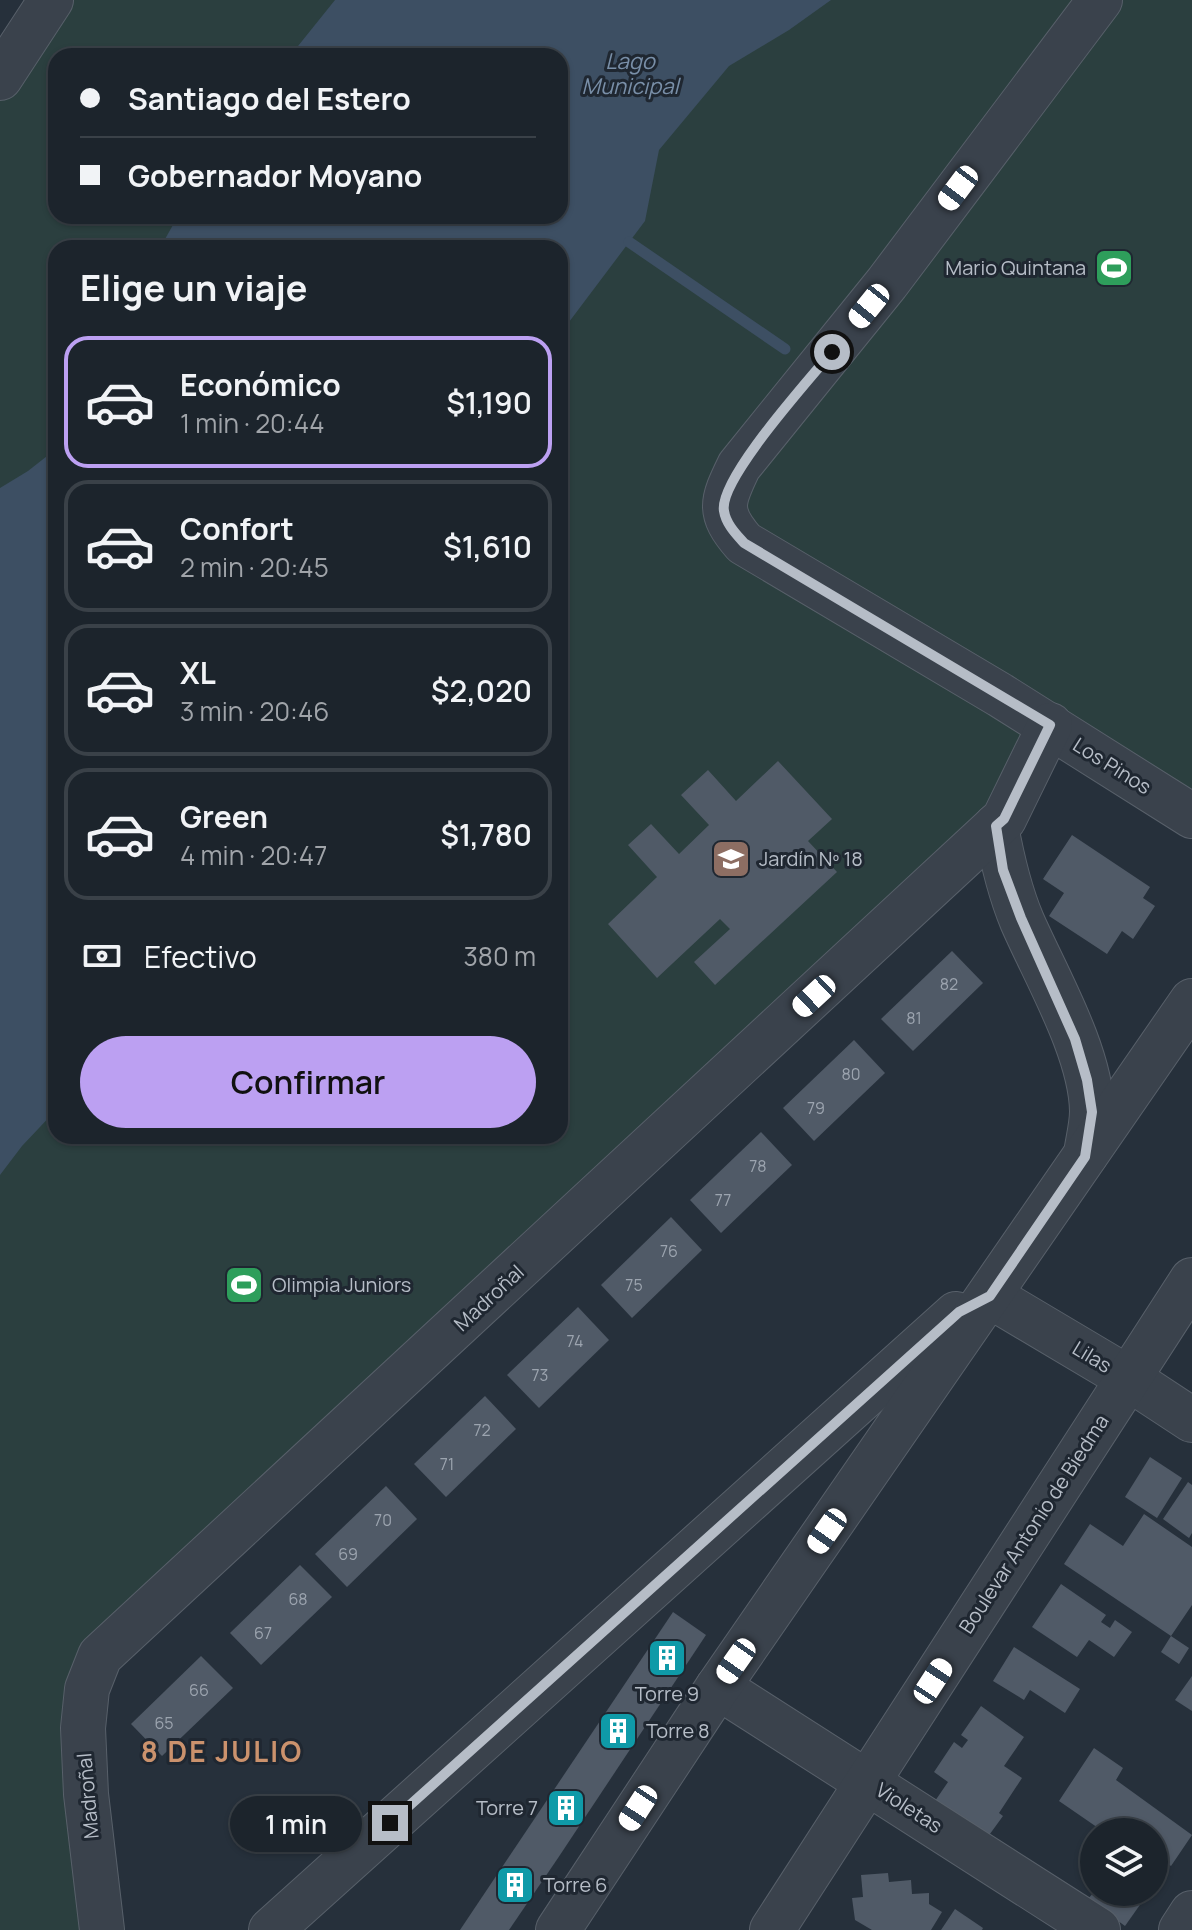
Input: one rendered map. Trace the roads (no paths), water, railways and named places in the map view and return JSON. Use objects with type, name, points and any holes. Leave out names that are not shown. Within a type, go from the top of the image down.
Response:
[{"type":"street","points":[[0,78],[51,0]]},
{"type":"street","name":"Los Pinos","points":[[1100,0],[887,283],[739,466],[724,498],[723,511],[731,528],[744,543],[1050,725],[1192,816]]},
{"type":"street","name":"Madroñal","points":[[102,1930],[86,1794],[83,1728],[87,1689],[100,1656],[1004,819],[1050,725]]},
{"type":"street","points":[[996,826],[1003,870],[1075,1039],[1087,1080],[1092,1112],[1085,1157]]},
{"type":"street","points":[[558,1930],[718,1687],[1192,1001]]},
{"type":"street","name":"Boulevar Antonio de Biedma","points":[[772,1930],[1192,1280]]},
{"type":"street","points":[[271,1930],[959,1312],[990,1296]]},
{"type":"street","name":"Lilas","points":[[990,1296],[1192,1420]]},
{"type":"street","name":"Violetas","points":[[718,1687],[1098,1930]]},
{"type":"street","points":[[1181,1930],[1192,1913]]},
{"type":"water","name":"Lago Municipal","points":[[335,0],[831,0],[729,66],[659,150],[645,221],[568,323],[568,240],[164,240],[174,224],[568,224],[568,48],[296,48]]},
{"type":"water","points":[[48,455],[48,1118],[0,1175],[0,488]]},
{"type":"waterway","points":[[629,242],[785,349]]},
{"type":"place","name":"Mario Quintana","points":[[1114,268]]},
{"type":"place","name":"Jardín Nº 18","points":[[731,859]]},
{"type":"place","name":"Olimpia Juniors","points":[[244,1285]]},
{"type":"place","name":"Torre 9","points":[[667,1658]]},
{"type":"place","name":"Torre 8","points":[[618,1731]]},
{"type":"place","name":"Torre 7","points":[[566,1808]]},
{"type":"place","name":"Torre 6","points":[[515,1885]]},
{"type":"district","name":"8 DE JULIO","points":[[222,1752]]}]
